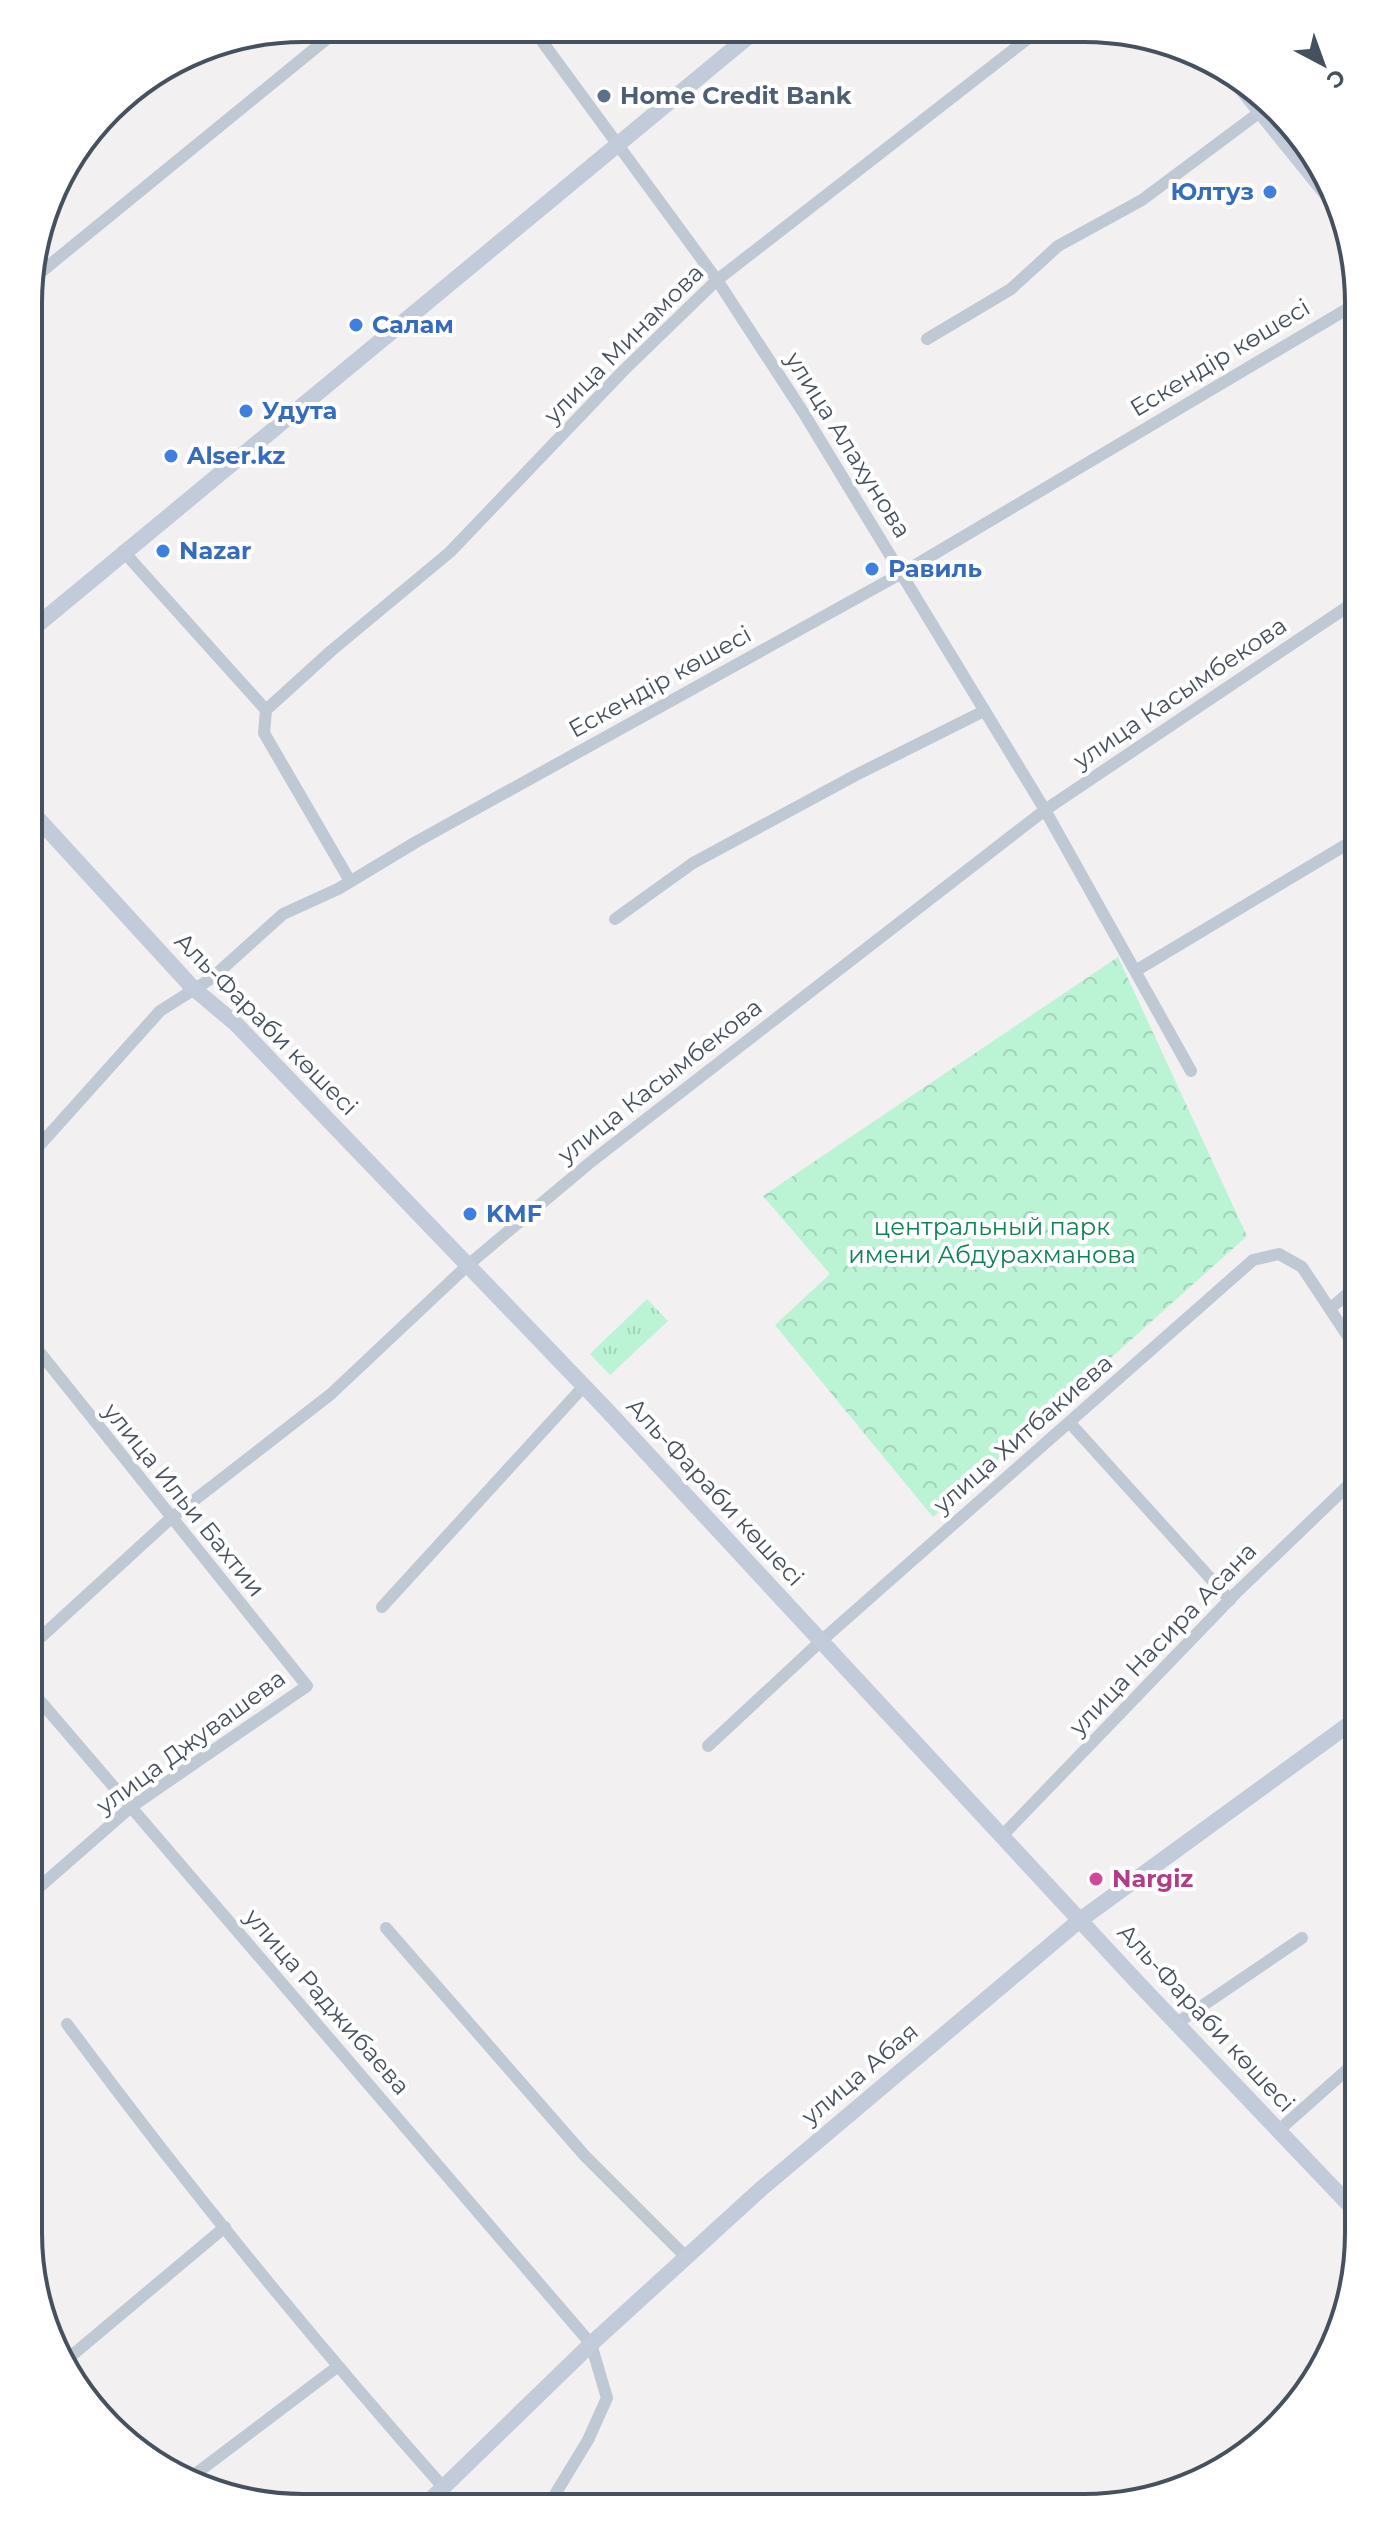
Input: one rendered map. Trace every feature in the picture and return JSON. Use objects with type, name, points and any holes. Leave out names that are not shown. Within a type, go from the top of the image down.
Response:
[{"type":"main road","points":[[42,621],[742,42]]},
{"type":"main road","points":[[1257,108],[1310,173]]},
{"type":"main road","name":"Аль-Фараби көшесі","points":[[42,823],[192,987],[236,1024],[584,1386],[1344,2199]]},
{"type":"main road","name":"улица Абая","points":[[436,2494],[685,2256],[1080,1920],[1344,1728]]},
{"type":"street","points":[[44,270],[323,42]]},
{"type":"street","name":"улица Алахунова","points":[[542,42],[717,280],[902,573],[1045,810],[1191,1071]]},
{"type":"street","name":"улица Минамова","points":[[266,710],[331,651],[450,552],[624,370],[717,280],[1023,42]]},
{"type":"street","points":[[927,339],[1011,289],[1058,246],[1142,200],[1260,112]]},
{"type":"street","name":"Ескендір көшесі","points":[[42,1143],[160,1011],[192,987],[212,978],[283,914],[350,881],[902,573],[1345,310]]},
{"type":"street","points":[[123,551],[266,710],[264,733],[350,881]]},
{"type":"street","name":"улица Касымбекова","points":[[42,1636],[170,1519],[331,1394],[468,1265],[592,1161],[1045,810],[1345,609]]},
{"type":"street","points":[[615,919],[693,863],[856,775],[984,711]]},
{"type":"street","points":[[1137,970],[1345,846]]},
{"type":"street","name":"улица Хитбакиева","points":[[708,1746],[821,1641],[1253,1260],[1279,1254],[1302,1267],[1332,1307]]},
{"type":"street","points":[[1344,1296],[1332,1307],[1344,1328]]},
{"type":"street","name":"улица Ильи Бахтии","points":[[42,1356],[307,1686]]},
{"type":"street","points":[[382,1607],[584,1386]]},
{"type":"street","points":[[1070,1423],[1230,1600]]},
{"type":"street","name":"улица Насира Асана","points":[[1002,1836],[1230,1600],[1344,1489]]},
{"type":"street","name":"улица Джувашева","points":[[42,1885],[131,1807],[307,1686]]},
{"type":"street","name":"улица Раджибаева","points":[[42,1703],[591,2344]]},
{"type":"street","points":[[386,1928],[585,2156],[685,2256]]},
{"type":"street","points":[[1177,2023],[1302,1938]]},
{"type":"street","points":[[67,2024],[337,2367],[443,2487]]},
{"type":"street","points":[[1279,2130],[1344,2072]]},
{"type":"street","points":[[73,2355],[225,2227]]},
{"type":"street","points":[[555,2494],[588,2440],[607,2398],[591,2344]]},
{"type":"street","points":[[198,2472],[337,2367]]},
{"type":"green space","name":"центральный парк имени Абдурахманова","points":[[1118,957],[1247,1236],[933,1517],[775,1325],[830,1274],[763,1196]]},
{"type":"green space","points":[[647,1299],[668,1321],[610,1375],[590,1354]]},
{"type":"place","name":"Home Credit Bank","points":[[604,96]]},
{"type":"place","name":"Юлтуз","points":[[1270,192]]},
{"type":"place","name":"Салам","points":[[356,325]]},
{"type":"place","name":"Удута","points":[[246,411]]},
{"type":"place","name":"Alser.kz","points":[[171,456]]},
{"type":"place","name":"Nazar","points":[[163,551]]},
{"type":"place","name":"Равиль","points":[[872,569]]},
{"type":"place","name":"KMF","points":[[470,1214]]},
{"type":"place","name":"Nargiz","points":[[1096,1879]]}]
